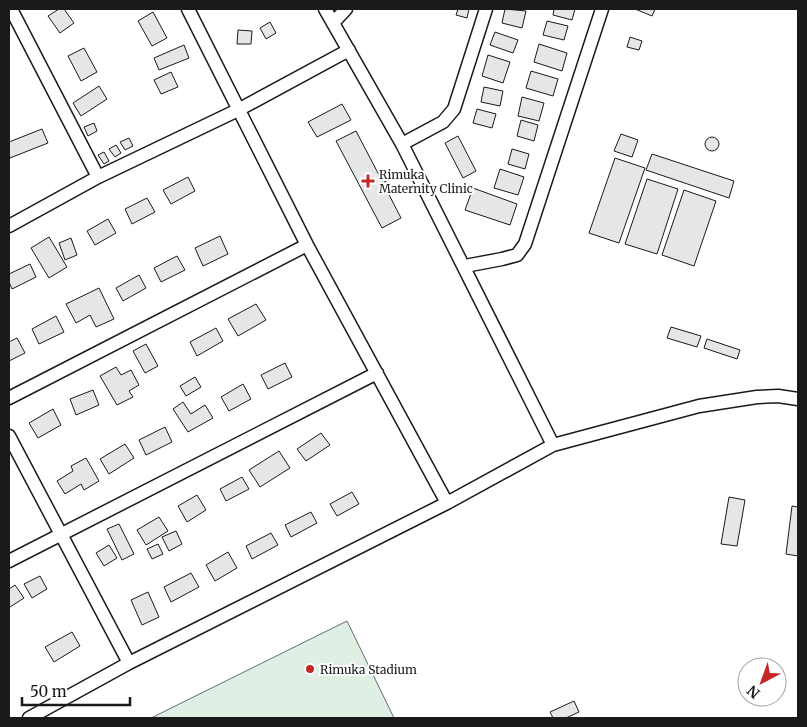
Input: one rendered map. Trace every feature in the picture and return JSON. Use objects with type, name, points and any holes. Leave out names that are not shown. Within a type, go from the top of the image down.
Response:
[{"type":"street","points":[[11,9],[98,177]]},
{"type":"street","points":[[188,9],[307,246],[447,503]]},
{"type":"street","points":[[325,9],[402,144],[465,266],[553,445]]},
{"type":"street","points":[[333,23],[346,9]]},
{"type":"street","points":[[402,144],[443,122],[454,109],[486,9]]},
{"type":"street","points":[[465,266],[517,255],[525,244],[602,9]]},
{"type":"street","points":[[9,226],[98,177],[238,110],[349,50]]},
{"type":"street","points":[[9,398],[307,246]]},
{"type":"street","points":[[9,561],[377,373]]},
{"type":"street","points":[[37,716],[129,663],[447,503],[553,445],[699,406],[757,397],[778,396],[798,399]]},
{"type":"street","points":[[9,436],[129,663]]},
{"type":"green space","name":"Rimuka Stadium","points":[[347,621],[394,718],[151,718]]},
{"type":"building","points":[[59,9],[64,9],[74,23],[60,33],[48,16]]},
{"type":"building","points":[[458,9],[469,9],[467,18],[456,15]]},
{"type":"building","points":[[505,9],[526,11],[522,28],[502,23]]},
{"type":"building","points":[[554,9],[575,9],[572,20],[553,15]]},
{"type":"building","points":[[635,9],[655,9],[652,16]]},
{"type":"building","points":[[153,12],[167,38],[152,46],[138,21]]},
{"type":"building","points":[[547,21],[568,26],[564,40],[543,35]]},
{"type":"building","points":[[270,22],[276,33],[266,39],[260,28]]},
{"type":"building","points":[[238,30],[252,31],[251,44],[237,44]]},
{"type":"building","points":[[495,32],[518,40],[513,53],[490,45]]},
{"type":"building","points":[[630,37],[642,41],[639,50],[627,47]]},
{"type":"building","points":[[539,44],[567,53],[562,71],[534,62]]},
{"type":"building","points":[[184,45],[189,58],[159,70],[154,58]]},
{"type":"building","points":[[84,48],[97,72],[81,81],[68,56]]},
{"type":"building","points":[[488,55],[510,62],[503,83],[482,76]]},
{"type":"building","points":[[531,71],[558,79],[553,96],[526,88]]},
{"type":"building","points":[[171,72],[178,87],[161,94],[154,80]]},
{"type":"building","points":[[99,86],[107,99],[81,116],[73,103]]},
{"type":"building","points":[[484,87],[503,91],[500,106],[481,102]]},
{"type":"building","points":[[522,97],[544,103],[539,121],[518,116]]},
{"type":"building","points":[[342,104],[351,120],[317,137],[308,122]]},
{"type":"building","points":[[477,109],[496,114],[492,128],[473,123]]},
{"type":"building","points":[[521,120],[538,125],[534,141],[517,136]]},
{"type":"building","points":[[94,123],[97,131],[88,136],[84,127]]},
{"type":"building","points":[[42,129],[48,143],[10,158],[9,142]]},
{"type":"building","points":[[356,131],[379,175],[384,172],[388,180],[383,183],[401,218],[382,228],[336,141]]},
{"type":"building","points":[[621,134],[638,140],[632,157],[614,151]]},
{"type":"building","points":[[458,136],[476,171],[463,178],[445,143]]},
{"type":"building","points":[[712,137],[717,139],[719,144],[717,149],[712,151],[707,149],[705,144],[707,139]]},
{"type":"building","points":[[129,138],[133,146],[125,150],[120,142]]},
{"type":"building","points":[[116,145],[121,153],[115,157],[109,149]]},
{"type":"building","points":[[512,149],[529,154],[525,169],[508,164]]},
{"type":"building","points":[[104,152],[109,161],[104,164],[98,155]]},
{"type":"building","points":[[652,154],[734,181],[729,198],[646,170]]},
{"type":"building","points":[[615,158],[645,168],[619,243],[589,233]]},
{"type":"building","points":[[500,169],[524,177],[518,195],[494,188]]},
{"type":"building","points":[[188,177],[195,191],[171,204],[163,190]]},
{"type":"building","points":[[647,179],[678,189],[657,254],[625,244]]},
{"type":"building","points":[[473,188],[517,204],[510,225],[465,210]]},
{"type":"building","points":[[684,190],[716,201],[694,266],[662,255]]},
{"type":"building","points":[[147,198],[155,212],[132,224],[125,209]]},
{"type":"building","points":[[108,219],[116,233],[95,245],[87,231]]},
{"type":"building","points":[[220,236],[228,254],[203,266],[195,248]]},
{"type":"building","points":[[49,237],[67,267],[49,278],[31,248]]},
{"type":"building","points":[[71,238],[77,255],[65,260],[59,243]]},
{"type":"building","points":[[177,256],[185,270],[161,282],[154,268]]},
{"type":"building","points":[[30,264],[36,277],[12,289],[9,282],[9,274]]},
{"type":"building","points":[[139,275],[146,288],[123,301],[116,288]]},
{"type":"building","points":[[99,288],[114,319],[96,327],[90,315],[76,323],[66,304]]},
{"type":"building","points":[[256,304],[266,320],[238,336],[228,319]]},
{"type":"building","points":[[56,316],[64,332],[39,344],[32,329]]},
{"type":"building","points":[[671,327],[701,336],[697,347],[667,338]]},
{"type":"building","points":[[216,328],[223,341],[197,356],[190,342]]},
{"type":"building","points":[[17,338],[25,353],[9,361],[9,342]]},
{"type":"building","points":[[707,339],[740,350],[737,359],[704,348]]},
{"type":"building","points":[[146,344],[158,366],[145,373],[133,351]]},
{"type":"building","points":[[285,363],[292,377],[268,389],[261,375]]},
{"type":"building","points":[[116,367],[121,375],[131,370],[139,385],[129,391],[133,397],[117,405],[100,376]]},
{"type":"building","points":[[195,377],[201,387],[186,396],[180,386]]},
{"type":"building","points":[[243,384],[251,399],[229,411],[221,397]]},
{"type":"building","points":[[93,390],[99,405],[76,415],[70,399]]},
{"type":"building","points":[[183,402],[191,414],[205,405],[213,418],[188,432],[173,409]]},
{"type":"building","points":[[53,409],[61,425],[38,438],[29,423]]},
{"type":"building","points":[[165,427],[172,442],[146,455],[139,440]]},
{"type":"building","points":[[321,433],[330,445],[306,461],[297,449]]},
{"type":"building","points":[[125,444],[134,458],[109,474],[100,459]]},
{"type":"building","points":[[279,451],[290,468],[260,487],[249,470]]},
{"type":"building","points":[[86,458],[99,481],[84,490],[81,484],[65,494],[57,481],[73,471],[71,466]]},
{"type":"building","points":[[242,477],[249,489],[226,501],[220,489]]},
{"type":"building","points":[[352,492],[359,504],[337,516],[330,504]]},
{"type":"building","points":[[197,495],[206,510],[187,522],[178,506]]},
{"type":"building","points":[[729,497],[745,500],[737,546],[721,544]]},
{"type":"building","points":[[792,506],[798,507],[798,556],[786,554]]},
{"type":"building","points":[[311,512],[317,523],[291,537],[285,525]]},
{"type":"building","points":[[159,517],[168,531],[146,545],[137,530]]},
{"type":"building","points":[[119,524],[134,554],[122,560],[107,529]]},
{"type":"building","points":[[176,531],[182,544],[169,551],[162,537]]},
{"type":"building","points":[[271,533],[278,545],[252,559],[246,546]]},
{"type":"building","points":[[158,544],[163,554],[152,559],[147,549]]},
{"type":"building","points":[[109,545],[117,558],[104,566],[96,553]]},
{"type":"building","points":[[228,552],[237,568],[215,581],[206,565]]},
{"type":"building","points":[[191,573],[199,587],[171,602],[164,587]]},
{"type":"building","points":[[40,576],[47,589],[32,598],[24,584]]},
{"type":"building","points":[[15,585],[24,598],[10,607],[9,589]]},
{"type":"building","points":[[148,592],[159,617],[142,625],[131,600]]},
{"type":"building","points":[[72,632],[80,646],[54,662],[45,647]]},
{"type":"building","points":[[574,701],[579,712],[566,718],[553,718],[550,712]]},
{"type":"place","name":"Rimuka Maternity Clinic","points":[[368,181]]},
{"type":"place","name":"Rimuka Stadium","points":[[310,669]]}]
